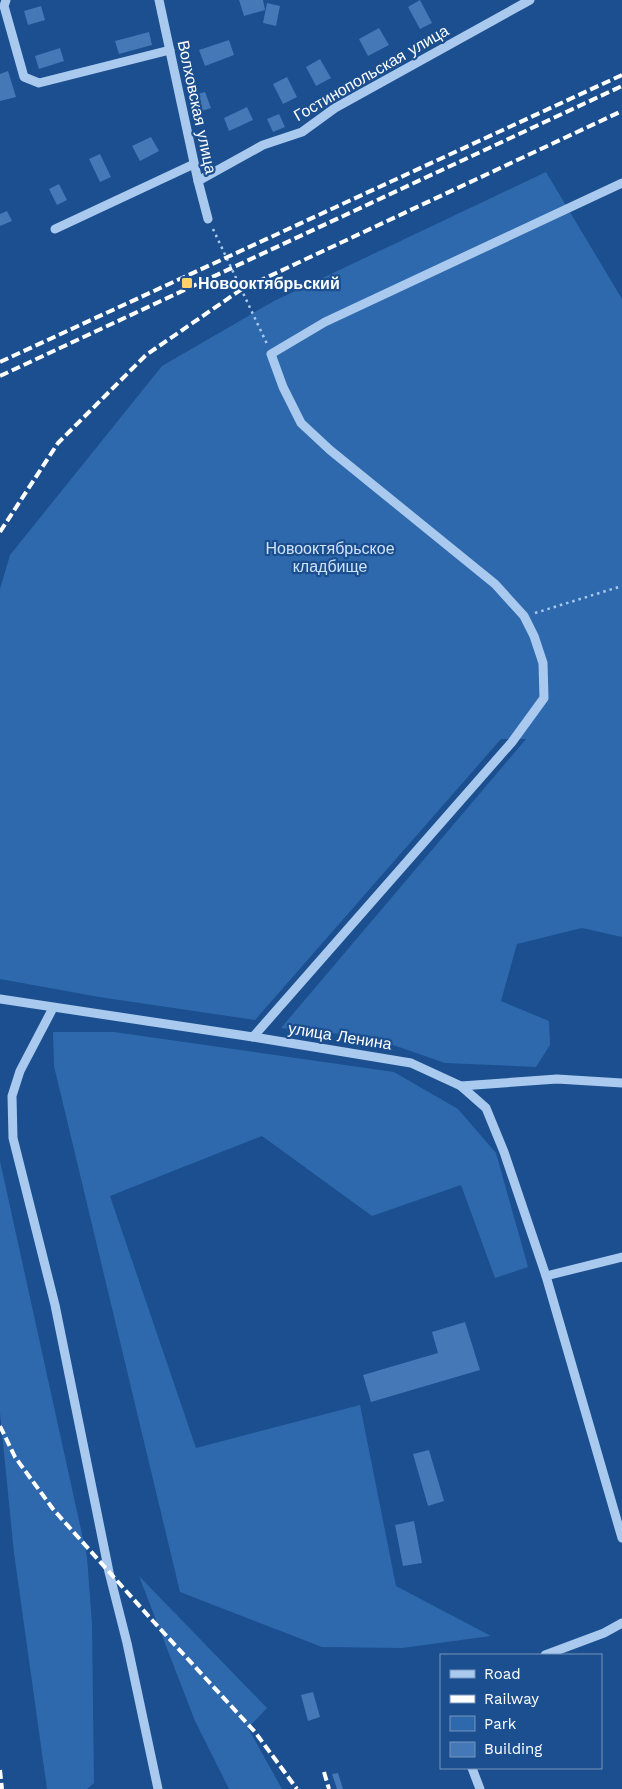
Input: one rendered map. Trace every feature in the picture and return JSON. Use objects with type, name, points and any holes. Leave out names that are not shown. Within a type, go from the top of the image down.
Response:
[{"type":"street","points":[[6,0],[4,6],[24,77],[40,83],[170,50]]},
{"type":"street","name":"Волховская улица","points":[[159,0],[194,164],[208,219]]},
{"type":"street","name":"Гостинопольская улица","points":[[198,181],[262,145],[302,132],[335,108],[530,0]]},
{"type":"street","points":[[55,229],[194,164]]},
{"type":"street","points":[[253,1037],[512,742],[544,698],[543,663],[534,636],[524,616],[494,584],[330,450],[301,423],[283,386],[272,354],[325,322],[622,183]]},
{"type":"street","name":"улица Ленина","points":[[0,999],[411,1063],[461,1086],[486,1108],[504,1152],[546,1276],[622,1538]]},
{"type":"street","points":[[53,1008],[17,1079],[12,1096],[12,1138],[54,1305],[109,1572],[127,1643],[158,1789]]},
{"type":"street","points":[[461,1086],[556,1078],[622,1083]]},
{"type":"street","points":[[546,1276],[622,1257]]},
{"type":"street","points":[[548,1654],[604,1633],[622,1623]]},
{"type":"street","points":[[472,1769],[480,1789]]},
{"type":"path","points":[[208,219],[272,354]]},
{"type":"path","points":[[524,616],[622,586]]},
{"type":"green space","name":"Новооктябрьское кладбище","points":[[546,172],[622,299],[622,937],[582,928],[517,944],[501,1001],[549,1021],[550,1045],[536,1067],[445,1063],[370,1037],[281,1028],[526,739],[501,739],[255,1020],[99,997],[0,979],[0,589],[10,555],[162,366],[274,301]]},
{"type":"green space","points":[[53,1032],[114,1032],[394,1072],[458,1109],[496,1153],[528,1267],[495,1278],[461,1185],[372,1216],[262,1136],[110,1196],[196,1448],[360,1405],[396,1586],[491,1636],[402,1648],[322,1647],[180,1592],[54,1066]]},
{"type":"green space","points":[[0,1161],[87,1557],[92,1624],[94,1783],[87,1789],[47,1789],[14,1553],[0,1413]]},
{"type":"green space","points":[[139,1576],[267,1708],[248,1728],[282,1789],[229,1789],[195,1721]]},
{"type":"building","points":[[239,0],[263,0],[265,10],[244,16]]},
{"type":"building","points":[[420,0],[432,23],[420,29],[408,7]]},
{"type":"building","points":[[267,3],[280,6],[276,26],[263,23]]},
{"type":"building","points":[[41,6],[45,20],[28,25],[24,11]]},
{"type":"building","points":[[379,28],[389,45],[368,56],[359,39]]},
{"type":"building","points":[[149,32],[152,45],[119,54],[115,41]]},
{"type":"building","points":[[229,40],[234,55],[205,66],[199,50]]},
{"type":"building","points":[[60,48],[64,61],[39,69],[35,56]]},
{"type":"building","points":[[320,59],[331,78],[316,86],[306,67]]},
{"type":"building","points":[[8,71],[16,97],[0,101],[0,74]]},
{"type":"building","points":[[287,77],[297,97],[283,104],[273,84]]},
{"type":"building","points":[[205,92],[211,108],[199,112],[194,95]]},
{"type":"building","points":[[247,107],[253,120],[229,131],[224,118]]},
{"type":"building","points":[[279,114],[285,127],[273,132],[267,119]]},
{"type":"building","points":[[151,137],[159,151],[140,161],[132,146]]},
{"type":"building","points":[[100,154],[111,177],[100,182],[89,159]]},
{"type":"building","points":[[59,184],[67,200],[57,205],[49,189]]},
{"type":"building","points":[[7,211],[12,221],[0,226],[0,214]]},
{"type":"building","points":[[465,1322],[480,1370],[371,1402],[363,1375],[438,1353],[432,1332]]},
{"type":"building","points":[[429,1450],[444,1501],[428,1506],[413,1454]]},
{"type":"building","points":[[414,1521],[422,1563],[403,1566],[395,1525]]},
{"type":"building","points":[[313,1692],[320,1717],[308,1721],[301,1695]]},
{"type":"building","points":[[338,1773],[343,1789],[337,1789],[332,1774]]},
{"type":"railway","points":[[0,362],[622,75]]},
{"type":"railway","points":[[0,376],[622,86]]},
{"type":"railway","points":[[0,532],[58,443],[146,355],[242,289],[622,111]]},
{"type":"railway","points":[[0,1426],[15,1457],[53,1509],[255,1732],[297,1789]]},
{"type":"railway","points":[[0,1770],[2,1789]]},
{"type":"railway","points":[[324,1772],[329,1789]]},
{"type":"place","name":"Новооктябрьский","points":[[187,283]]}]
